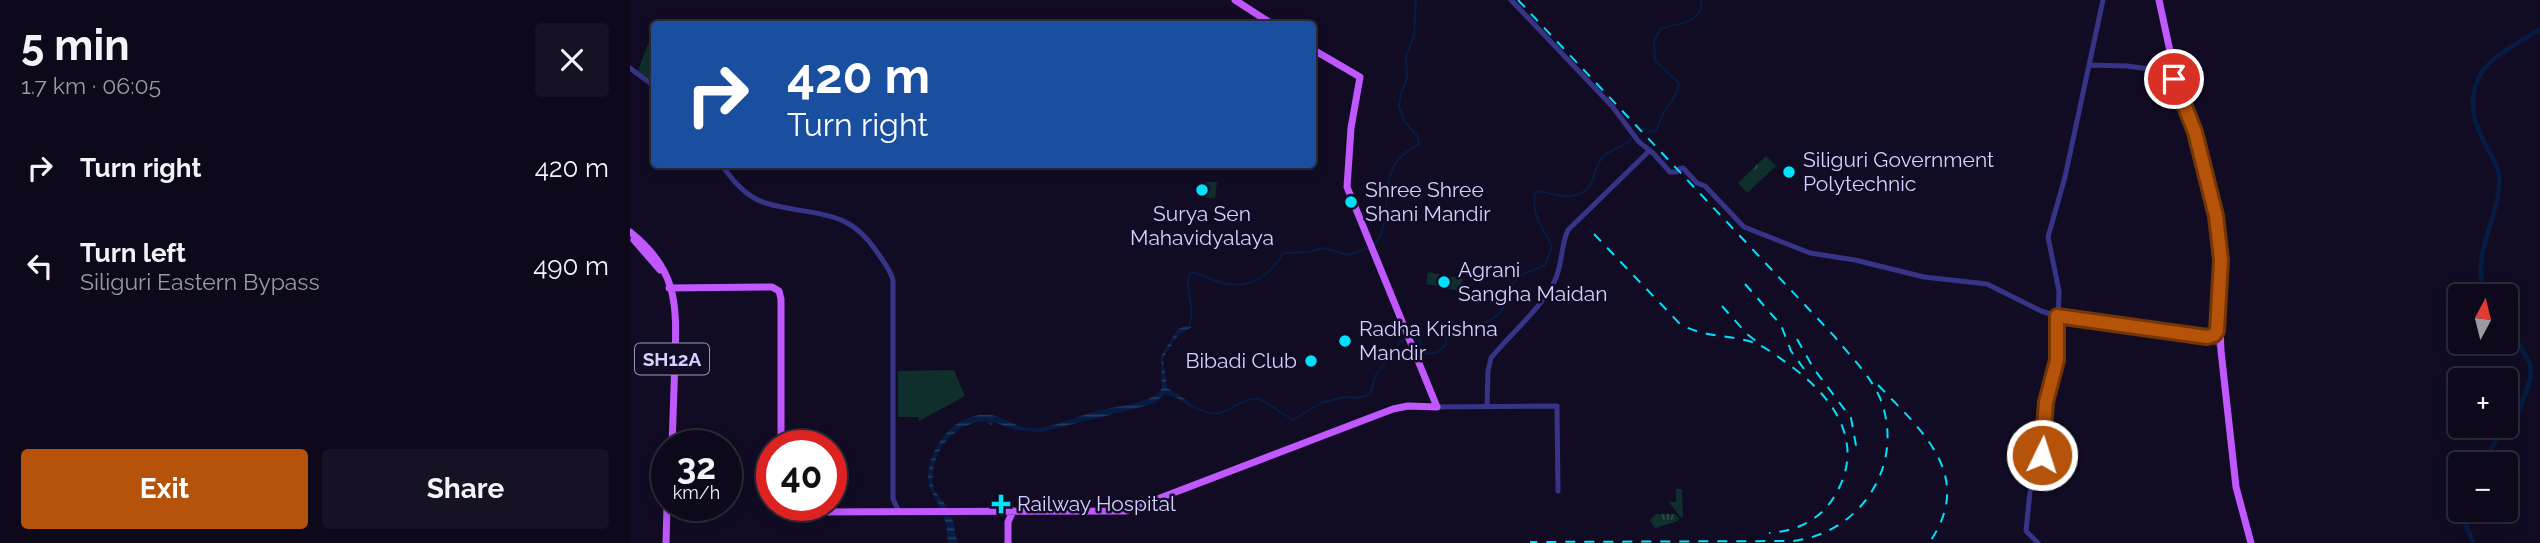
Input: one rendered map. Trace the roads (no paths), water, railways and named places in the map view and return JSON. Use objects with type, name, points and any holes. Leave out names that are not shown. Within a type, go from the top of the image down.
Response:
[{"type":"main road","points":[[1235,0],[1267,21]]},
{"type":"main road","points":[[2158,0],[2172,72],[2195,132],[2216,216],[2221,260],[2218,329],[2233,483],[2250,543]]},
{"type":"main road","points":[[2158,0],[2174,70],[2199,138],[2220,223],[2223,263],[2219,342]]},
{"type":"main road","points":[[847,512],[1130,510],[1394,408],[1434,404],[1346,182],[1350,128],[1360,77],[1316,51]]},
{"type":"main road","name":"SH12A","points":[[631,236],[675,287],[671,430]]},
{"type":"main road","name":"SH12A","points":[[631,236],[653,254],[675,287],[677,373],[672,430]]},
{"type":"main road","points":[[675,287],[772,287],[780,293],[781,430]]},
{"type":"main road","points":[[1000,511],[1008,520]]},
{"type":"main road","points":[[1008,543],[1008,520],[1013,511]]},
{"type":"main road","points":[[667,543],[668,521]]},
{"type":"street","points":[[1511,0],[1612,106],[1629,131],[1669,172],[1683,169],[1697,183],[1705,186],[1744,227],[1810,253],[1855,260],[1924,277],[1987,284],[2041,311],[2057,316],[2207,337],[2219,342]]},
{"type":"street","points":[[2038,543],[2026,531],[2028,511],[2030,492],[2041,463],[2046,402],[2057,360],[2059,291],[2049,236],[2065,177],[2103,0]]},
{"type":"street","points":[[2090,65],[2127,66],[2172,72]]},
{"type":"street","points":[[630,68],[651,84]]},
{"type":"street","points":[[1488,406],[1491,358],[1553,285],[1559,273],[1568,230],[1648,152]]},
{"type":"street","points":[[724,168],[735,184],[754,199],[817,213],[855,227],[869,238],[889,269],[893,280],[893,499],[899,512]]},
{"type":"street","points":[[2207,337],[2214,335],[2218,329]]},
{"type":"street","points":[[1434,404],[1557,406],[1558,489]]},
{"type":"water","points":[[1189,325],[1192,327],[1178,335],[1163,358],[1167,388],[1191,403],[1188,405],[1165,394],[1153,404],[1041,432],[1015,430],[994,422],[991,425],[985,421],[963,427],[954,433],[940,451],[933,473],[934,488],[953,520],[958,543],[948,543],[943,515],[928,482],[934,453],[947,433],[966,419],[977,415],[995,416],[1020,426],[1039,428],[1150,398],[1162,388],[1161,356],[1178,329]]},
{"type":"waterway","points":[[1373,246],[1384,227],[1392,171],[1402,155],[1419,144],[1418,137],[1404,121],[1399,106],[1407,78],[1406,57],[1414,35],[1416,0]]},
{"type":"waterway","points":[[1412,337],[1418,338],[1426,354],[1438,352],[1446,344],[1446,323],[1481,325],[1491,320],[1503,308],[1513,283],[1525,273],[1545,265],[1552,247],[1537,216],[1535,194],[1538,191],[1570,196],[1585,191],[1606,155],[1644,129],[1654,132],[1656,130],[1679,83],[1655,61],[1654,42],[1660,29],[1694,18],[1701,8],[1701,0]]},
{"type":"waterway","points":[[2483,284],[2483,250],[2499,190],[2499,175],[2475,118],[2475,90],[2478,79],[2489,63],[2540,29]]},
{"type":"waterway","points":[[1189,326],[1192,313],[1188,286],[1190,272],[1232,285],[1250,283],[1272,268],[1283,253],[1309,252],[1323,248],[1349,255],[1368,248]]},
{"type":"waterway","points":[[1188,404],[1201,411],[1219,413],[1258,398],[1293,420],[1321,403],[1370,395],[1375,376],[1400,342],[1407,339]]},
{"type":"waterway","points":[[2489,452],[2497,440],[2510,430],[2531,377],[2530,364],[2518,344]]},
{"type":"waterway","points":[[2465,522],[2473,543]]},
{"type":"railway","points":[[1518,0],[1835,337],[1876,390],[1887,422],[1887,447],[1882,470],[1872,491],[1858,509],[1839,524],[1818,535],[1793,541],[1530,542]]},
{"type":"railway","points":[[1594,234],[1680,324],[1698,332],[1752,342],[1767,349],[1817,389],[1839,419],[1845,435],[1847,453],[1845,471],[1832,500],[1810,521],[1780,532],[1769,533]]},
{"type":"railway","points":[[1745,284],[1781,325],[1791,351],[1804,369]]},
{"type":"railway","points":[[1722,306],[1757,342]]},
{"type":"railway","points":[[1797,339],[1814,369],[1851,418],[1857,451]]},
{"type":"railway","points":[[1878,385],[1926,438],[1938,456],[1945,476],[1947,497],[1942,519],[1929,543]]},
{"type":"place","name":"Siliguri Government Polytechnic","points":[[1789,172]]},
{"type":"place","name":"Surya Sen Mahavidyalaya","points":[[1202,190]]},
{"type":"place","name":"Shree Shree Shani Mandir","points":[[1351,202]]},
{"type":"place","name":"Agrani Sangha Maidan","points":[[1444,282]]},
{"type":"place","name":"Radha Krishna Mandir","points":[[1345,341]]},
{"type":"place","name":"Bibadi Club","points":[[1311,361]]},
{"type":"place","name":"Railway Hospital","points":[[1001,504]]}]
